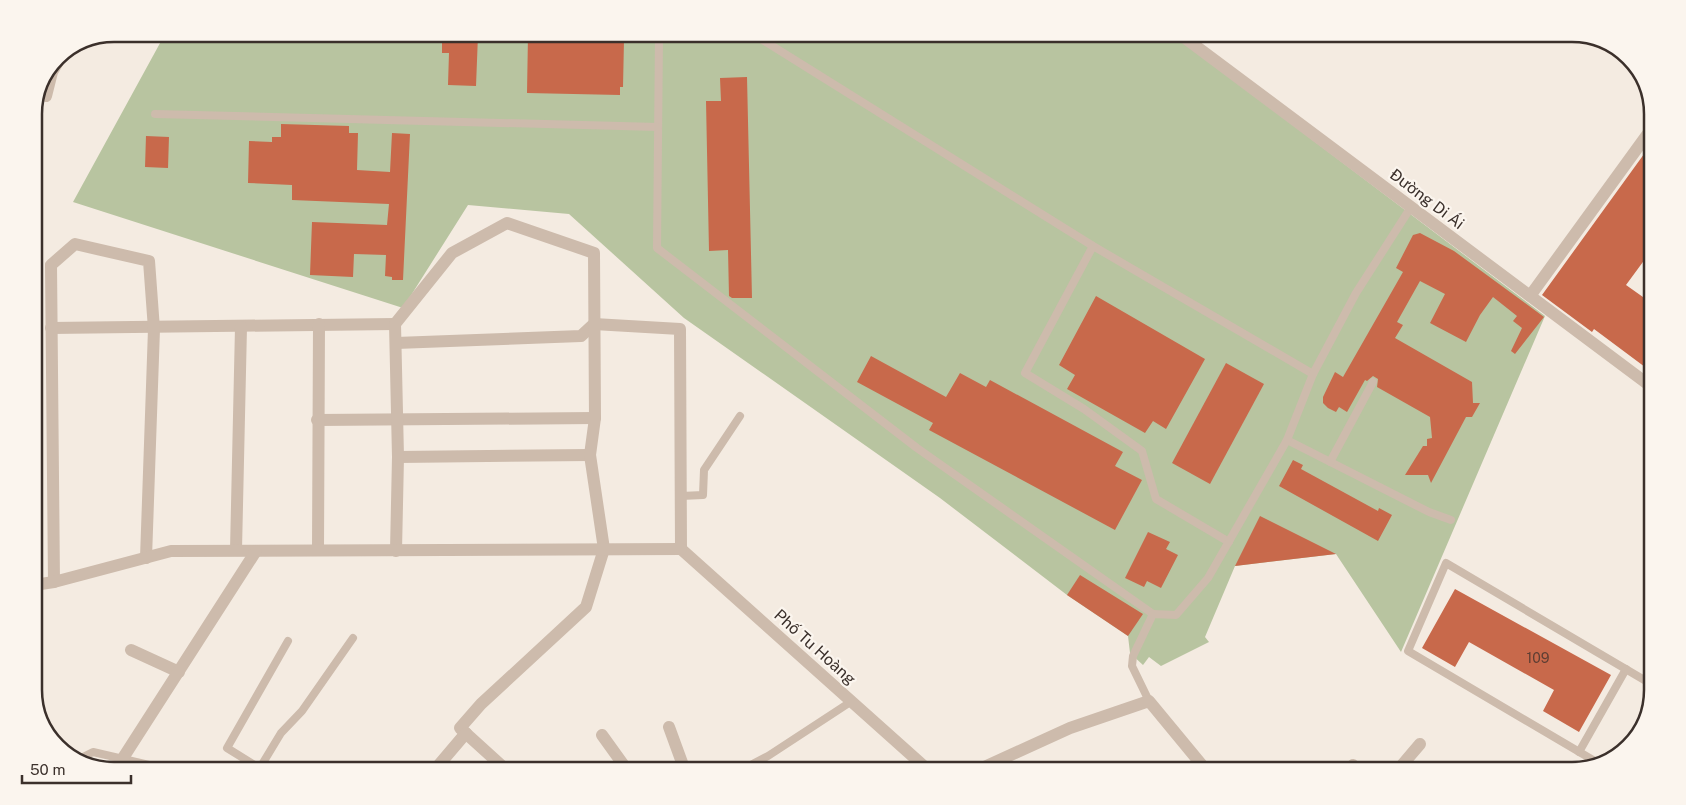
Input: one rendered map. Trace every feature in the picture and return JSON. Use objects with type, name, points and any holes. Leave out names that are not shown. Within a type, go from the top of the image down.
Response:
[{"type":"street","name":"Đường Di Ái","points":[[1190,42],[1643,381]]},
{"type":"street","points":[[46,96],[48,89]]},
{"type":"street","points":[[1530,296],[1643,140]]},
{"type":"street","points":[[396,551],[398,457],[395,324],[452,253],[507,222],[594,253],[595,418],[590,455],[604,549],[586,607],[481,704],[460,728],[498,762]]},
{"type":"street","points":[[54,582],[51,265],[75,244],[149,261],[154,329],[146,558]]},
{"type":"street","points":[[51,328],[154,329],[319,324],[395,324]]},
{"type":"street","points":[[318,549],[317,420],[319,324]]},
{"type":"street","points":[[43,584],[170,551],[681,549],[680,329],[594,324],[581,336],[396,342]]},
{"type":"street","points":[[236,550],[241,327]]},
{"type":"street","points":[[317,420],[595,418]]},
{"type":"street","points":[[398,457],[590,455]]},
{"type":"street","name":"Phố Tu Hoàng","points":[[681,549],[920,762]]},
{"type":"street","points":[[122,761],[256,551]]},
{"type":"street","points":[[131,650],[179,672]]},
{"type":"street","points":[[995,762],[1070,728],[1149,701],[1199,762]]},
{"type":"street","points":[[669,727],[682,762]]},
{"type":"street","points":[[441,762],[466,733]]},
{"type":"street","points":[[602,735],[621,762]]},
{"type":"street","points":[[1404,762],[1420,744]]},
{"type":"lane","points":[[659,42],[657,248],[917,448],[1153,614],[1176,615],[1208,578],[1287,440],[1313,374],[1356,293],[1395,229],[1411,207]]},
{"type":"lane","points":[[766,42],[1093,246],[1313,374]]},
{"type":"lane","points":[[155,114],[658,127]]},
{"type":"lane","points":[[1093,246],[1025,373],[1084,409],[1142,451],[1156,499],[1229,542]]},
{"type":"lane","points":[[1330,462],[1374,382]]},
{"type":"lane","points":[[681,496],[703,495],[704,470],[740,416]]},
{"type":"lane","points":[[1287,440],[1429,512],[1451,520]]},
{"type":"lane","points":[[1592,759],[1408,651],[1446,563],[1644,680]]},
{"type":"lane","points":[[1149,701],[1132,666],[1133,656],[1153,614]]},
{"type":"lane","points":[[263,762],[281,733],[302,712],[353,638]]},
{"type":"lane","points":[[250,762],[227,748],[288,641]]},
{"type":"lane","points":[[1579,752],[1626,669]]},
{"type":"lane","points":[[756,762],[852,701]]},
{"type":"lane","points":[[85,756],[93,752],[122,761]]},
{"type":"green space","points":[[161,42],[1183,42],[1545,316],[1401,652],[1336,554],[1235,566],[1205,637],[1209,642],[1161,666],[1149,657],[1143,665],[1130,653],[1128,636],[1067,595],[940,498],[684,318],[569,214],[468,205],[403,308],[73,202]]},
{"type":"building","points":[[442,42],[478,42],[476,86],[448,85],[449,53],[442,53]]},
{"type":"building","points":[[528,42],[624,42],[623,87],[620,87],[620,95],[527,93]]},
{"type":"building","points":[[747,77],[752,298],[732,298],[729,296],[728,250],[709,251],[706,101],[721,101],[720,78]]},
{"type":"building","points":[[281,124],[349,126],[349,133],[358,133],[357,170],[390,172],[392,133],[410,134],[403,280],[392,280],[392,277],[385,276],[386,255],[354,254],[353,277],[310,275],[312,222],[387,225],[389,204],[292,200],[292,185],[248,183],[249,141],[272,142],[272,137],[281,137]]},
{"type":"building","points":[[146,136],[169,137],[168,168],[145,167]]},
{"type":"building","points":[[1643,155],[1643,262],[1626,285],[1643,297],[1643,366],[1594,329],[1592,332],[1542,295]]},
{"type":"building","points":[[1420,233],[1454,251],[1544,317],[1515,354],[1511,351],[1522,328],[1513,321],[1517,316],[1493,297],[1480,315],[1466,342],[1430,323],[1445,294],[1420,281],[1397,322],[1403,325],[1395,338],[1472,382],[1473,403],[1480,403],[1472,417],[1466,417],[1431,483],[1428,475],[1405,475],[1423,446],[1427,446],[1427,439],[1432,438],[1430,417],[1377,387],[1378,379],[1373,376],[1367,381],[1365,380],[1347,412],[1339,407],[1336,412],[1323,403],[1323,397],[1335,372],[1343,377],[1403,272],[1396,268],[1413,235]]},
{"type":"building","points":[[1096,296],[1205,359],[1166,429],[1153,421],[1145,433],[1067,389],[1075,375],[1059,365]]},
{"type":"building","points":[[871,356],[946,397],[960,373],[986,387],[990,380],[1123,452],[1115,466],[1142,480],[1115,530],[929,430],[933,423],[857,382]]},
{"type":"building","points":[[1226,363],[1264,384],[1210,484],[1172,463]]},
{"type":"building","points":[[1293,460],[1303,465],[1301,469],[1378,511],[1379,508],[1392,515],[1378,541],[1279,486]]},
{"type":"building","points":[[1260,516],[1336,554],[1235,566]]},
{"type":"building","points":[[1148,532],[1170,542],[1166,549],[1178,555],[1161,588],[1147,581],[1144,587],[1125,578]]},
{"type":"building","points":[[1080,575],[1143,614],[1128,636],[1067,595]]},
{"type":"building","points":[[1455,589],[1611,675],[1579,732],[1543,711],[1554,690],[1469,642],[1455,667],[1422,648]]}]
